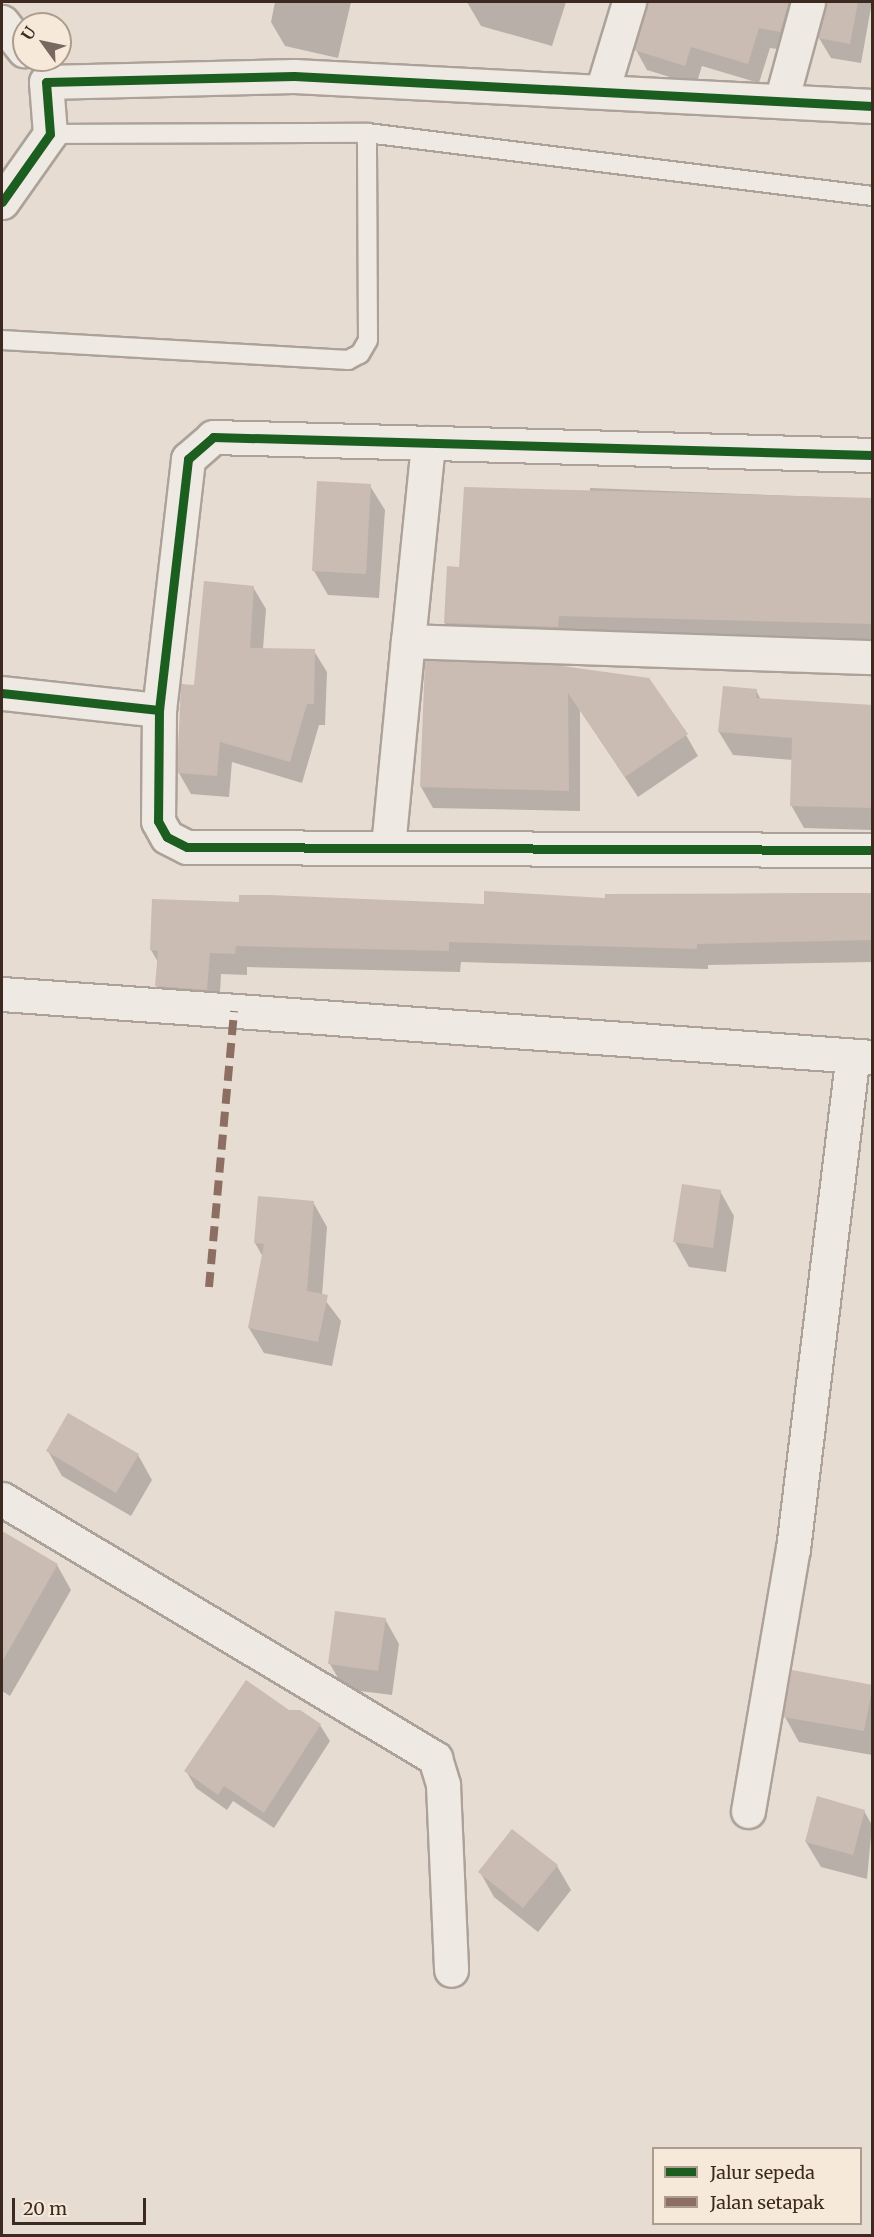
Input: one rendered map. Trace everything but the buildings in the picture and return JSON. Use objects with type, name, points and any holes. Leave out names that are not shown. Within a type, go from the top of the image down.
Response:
[{"type":"street","points":[[602,91],[629,2]]},
{"type":"street","points":[[782,98],[808,2]]},
{"type":"street","points":[[72,56],[294,76],[782,98],[873,106]]},
{"type":"street","points":[[2,202],[50,134],[31,72]]},
{"type":"street","points":[[873,455],[213,437],[195,449],[188,459],[159,710],[156,803],[167,837],[187,847],[873,850]]},
{"type":"street","points":[[388,848],[428,443]]},
{"type":"street","points":[[408,641],[873,657]]},
{"type":"street","points":[[2,693],[159,710]]},
{"type":"street","points":[[2,994],[863,1056],[793,1549],[748,1811]]},
{"type":"street","points":[[2,1499],[435,1758],[443,1785],[452,1970]]},
{"type":"lane","points":[[50,134],[368,134],[873,196]]},
{"type":"lane","points":[[2,340],[348,360],[360,354],[368,340],[368,134]]},
{"type":"marked path","points":[[209,1287],[234,1011]]},
{"type":"cycle path","points":[[2,202],[50,134],[46,82],[294,76],[872,106]]},
{"type":"cycle path","points":[[159,710],[188,459],[213,437],[872,455]]},
{"type":"cycle path","points":[[2,693],[159,710],[158,821],[167,837],[187,847],[872,850]]}]
